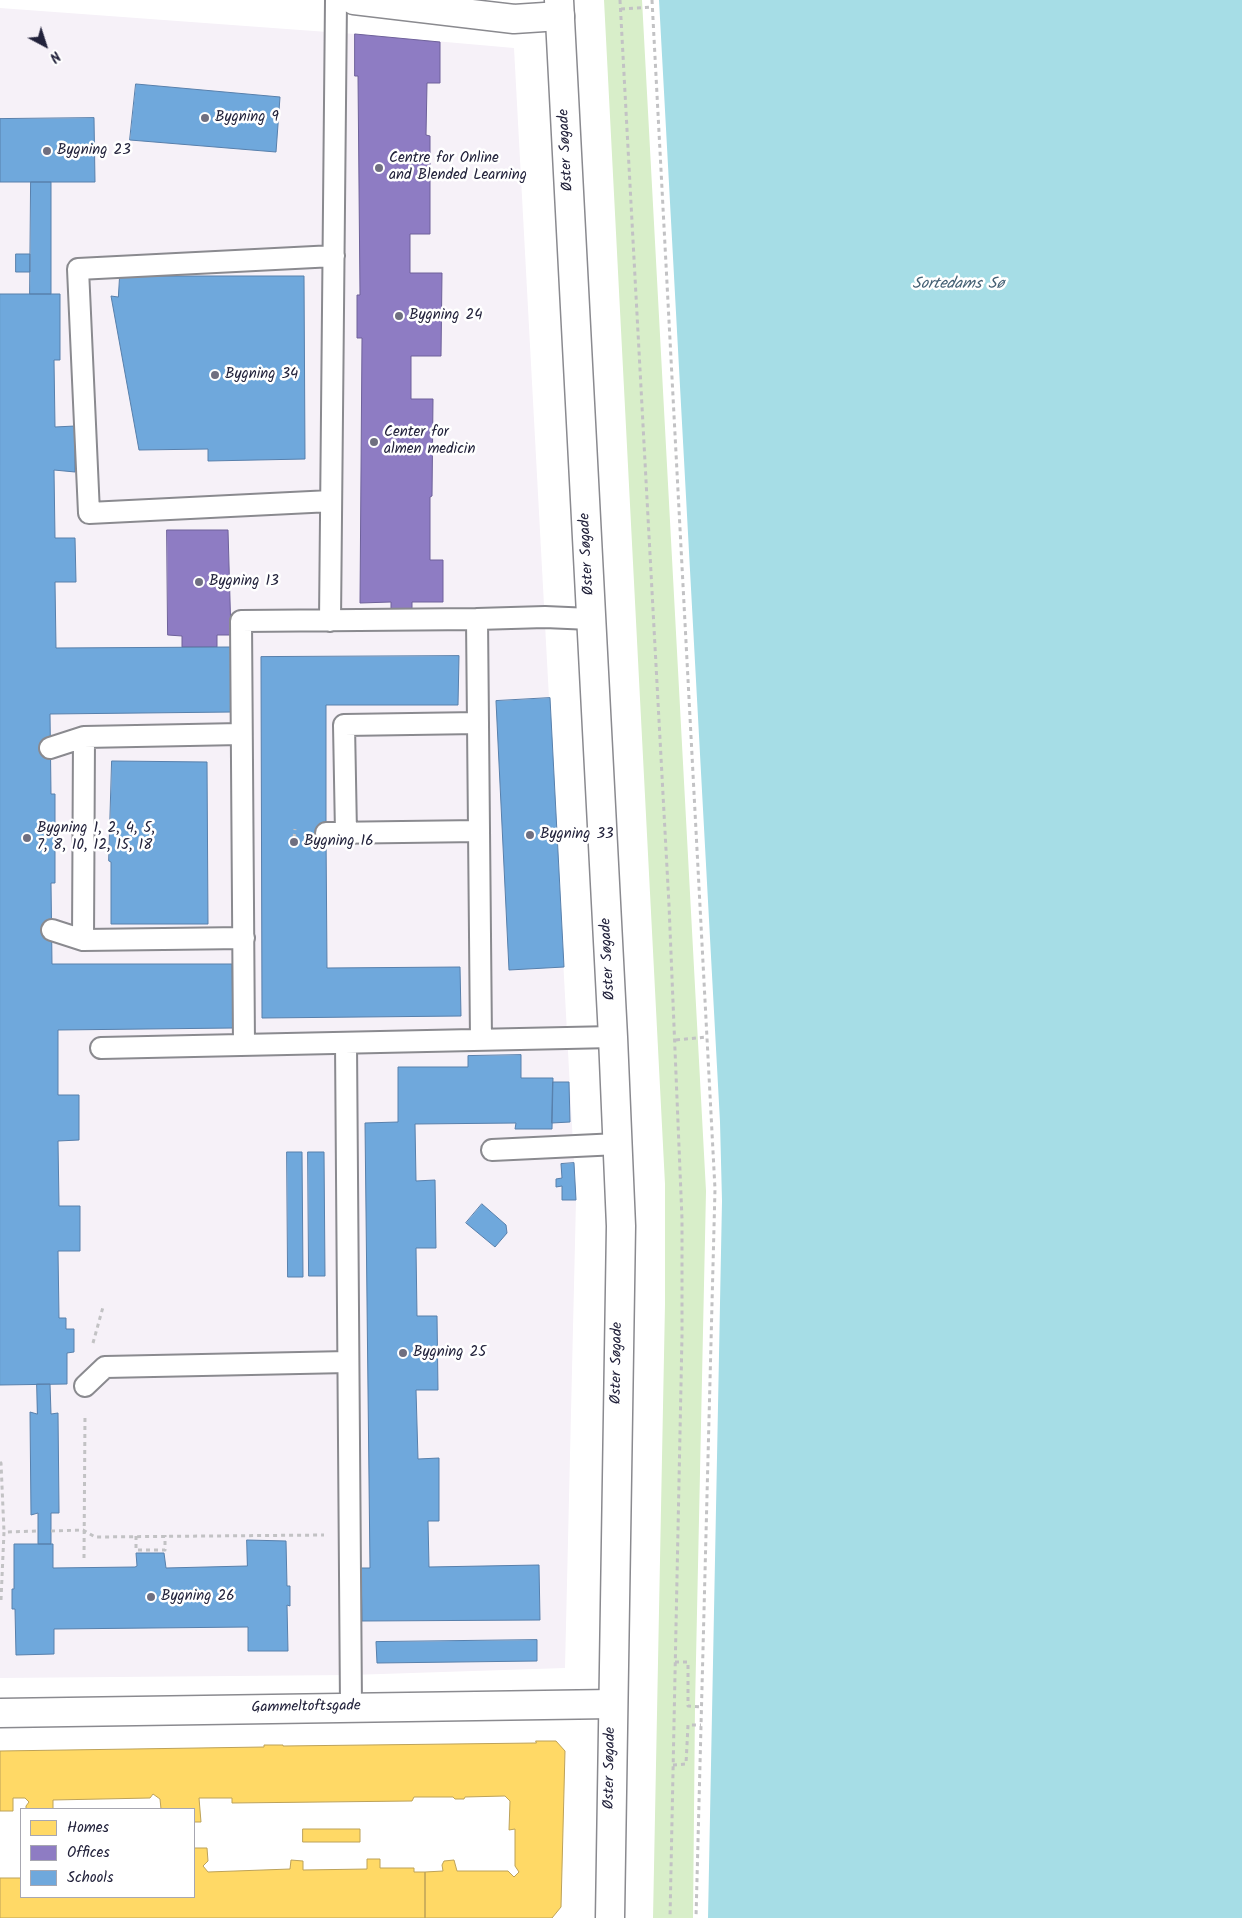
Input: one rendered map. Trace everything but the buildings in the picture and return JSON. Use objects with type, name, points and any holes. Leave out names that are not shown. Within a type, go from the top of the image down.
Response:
[{"type":"street","points":[[354,0],[514,19],[559,8]]},
{"type":"street","name":"Øster Søgade","points":[[559,8],[613,1037],[621,1226],[610,1918]]},
{"type":"street","name":"Gammeltoftsgade","points":[[0,1713],[612,1704]]},
{"type":"lane","points":[[330,621],[336,0]]},
{"type":"lane","points":[[331,501],[89,513],[78,269],[334,256]]},
{"type":"lane","points":[[244,1045],[244,938],[252,834],[242,734],[240,621],[545,617],[591,619]]},
{"type":"lane","points":[[477,619],[481,1040]]},
{"type":"lane","points":[[478,723],[344,725],[336,833],[479,831]]},
{"type":"lane","points":[[50,748],[84,737],[242,734]]},
{"type":"lane","points":[[83,940],[84,737]]},
{"type":"lane","points":[[52,930],[83,940],[244,938]]},
{"type":"lane","points":[[101,1048],[613,1037]]},
{"type":"lane","points":[[346,1043],[351,1708]]},
{"type":"lane","points":[[492,1150],[618,1144]]},
{"type":"lane","points":[[85,1386],[106,1367],[348,1362]]},
{"type":"path","points":[[620,0],[627,151],[647,467],[676,1040],[682,1239],[670,1918]]},
{"type":"path","points":[[652,0],[715,1189],[696,1918]]},
{"type":"path","points":[[621,9],[652,7]]},
{"type":"path","points":[[294,838],[295,829]]},
{"type":"path","points":[[676,1040],[707,1037]]},
{"type":"path","points":[[92,1344],[103,1307]]},
{"type":"path","points":[[84,1558],[85,1386]]},
{"type":"path","points":[[0,1462],[4,1532],[2,1600]]},
{"type":"path","points":[[51,1531],[83,1530],[95,1537],[311,1535]]},
{"type":"path","points":[[4,1532],[38,1531]]},
{"type":"path","points":[[136,1536],[136,1550],[150,1552],[165,1550],[165,1535]]},
{"type":"path","points":[[675,1662],[688,1662],[688,1706],[702,1707]]},
{"type":"path","points":[[673,1765],[686,1764],[688,1726],[701,1725]]},
{"type":"shaded area","points":[[0,8],[355,34],[514,48],[576,1200],[565,1668],[351,1675],[0,1678]]},
{"type":"green space","points":[[604,0],[642,0],[706,1191],[695,1706],[693,1918],[653,1918],[665,1304],[665,1184]]},
{"type":"water","name":"Sortedams Sø","points":[[659,0],[1242,0],[1242,1918],[708,1918],[722,1201],[720,1122]]},
{"type":"place","name":"Bygning 9","points":[[205,118]]},
{"type":"place","name":"Bygning 23","points":[[47,151]]},
{"type":"place","name":"Centre for Online and Blended Learning","points":[[379,168]]},
{"type":"place","name":"Bygning 24","points":[[399,316]]},
{"type":"place","name":"Bygning 34","points":[[215,375]]},
{"type":"place","name":"Center for almen medicin","points":[[374,442]]},
{"type":"place","name":"Bygning 13","points":[[199,582]]},
{"type":"place","name":"Bygning 33","points":[[530,835]]},
{"type":"place","name":"Bygning 1, 2, 4, 5, 7, 8, 10, 12, 15, 18","points":[[27,838]]},
{"type":"place","name":"Bygning 16","points":[[294,842]]},
{"type":"place","name":"Bygning 25","points":[[403,1353]]},
{"type":"place","name":"Bygning 26","points":[[151,1597]]}]
